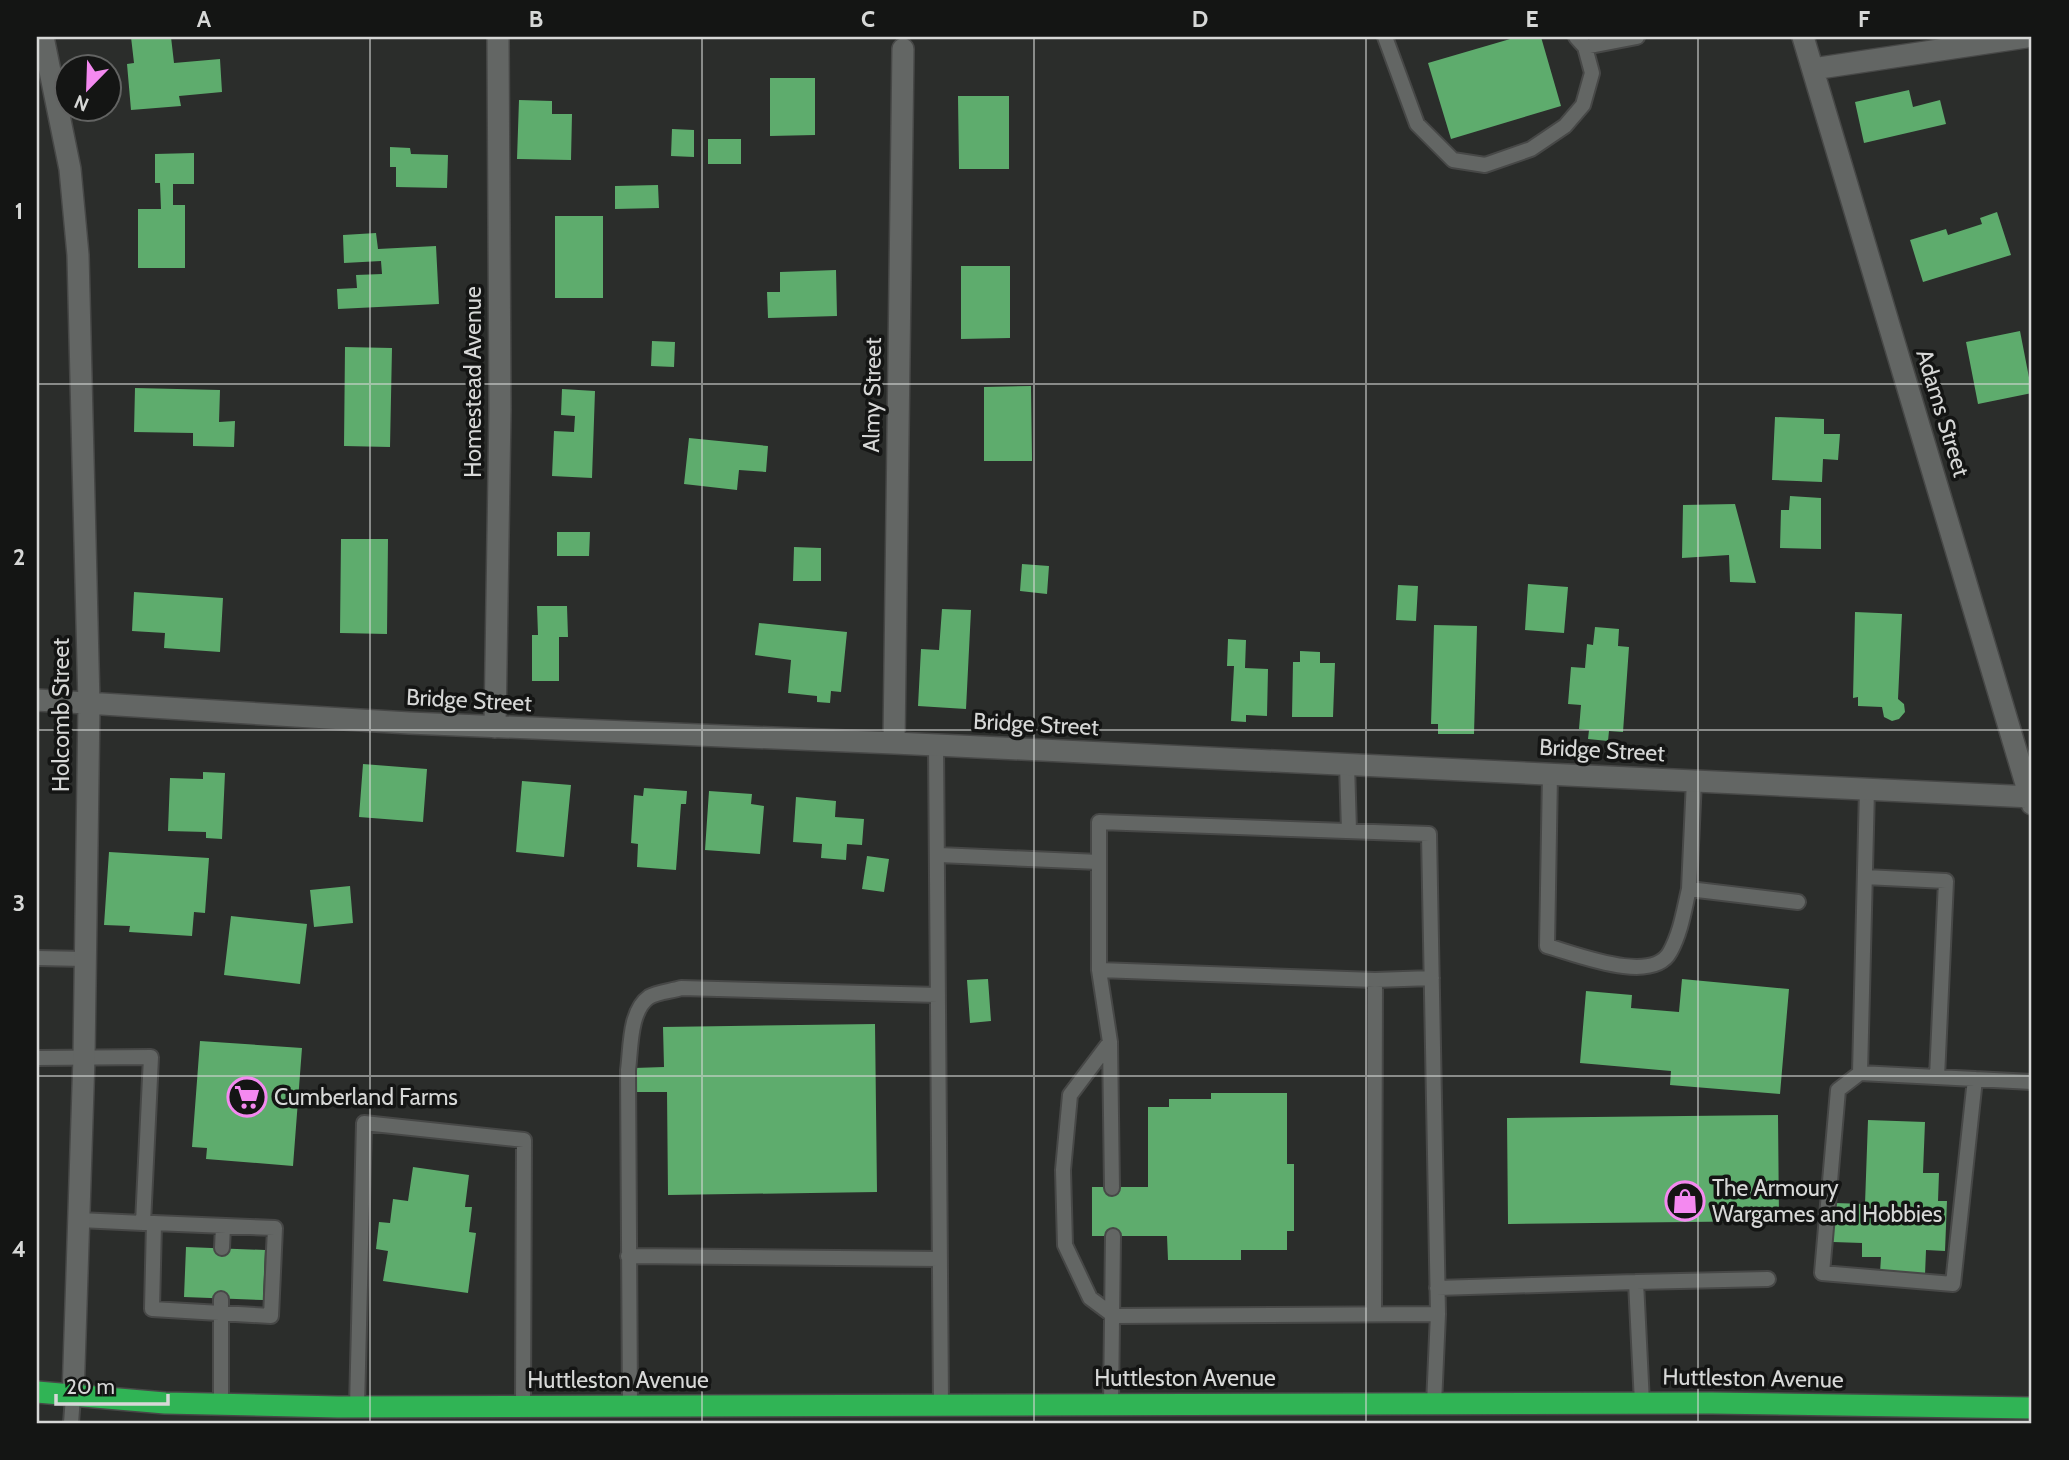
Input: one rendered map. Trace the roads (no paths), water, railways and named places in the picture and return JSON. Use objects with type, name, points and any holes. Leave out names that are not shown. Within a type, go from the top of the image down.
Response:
[{"type":"highway","name":"Huttleston Avenue","points":[[37,1392],[74,1397],[221,1405],[348,1407],[482,1415],[523,1406],[1643,1403],[2032,1408]]},
{"type":"street","name":"Holcomb Street","points":[[43,37],[69,169],[78,255],[89,704],[84,1058],[74,1397]]},
{"type":"street","name":"Homestead Avenue","points":[[495,727],[500,409],[498,37]]},
{"type":"street","name":"Adams Street","points":[[1803,37],[2032,799]]},
{"type":"street","points":[[1812,69],[2026,37]]},
{"type":"street","name":"Almy Street","points":[[894,743],[903,49]]},
{"type":"street","name":"Bridge Street","points":[[37,700],[495,727],[1694,780],[2032,799]]},
{"type":"lane","points":[[1385,37],[1417,124],[1453,160],[1485,165],[1531,149],[1565,126],[1583,105],[1591,73],[1581,42],[1637,37]]},
{"type":"lane","points":[[936,745],[942,1405]]},
{"type":"lane","points":[[1347,765],[1349,831]]},
{"type":"lane","points":[[1550,774],[1547,946],[1623,967],[1652,967],[1669,954],[1681,926],[1689,888],[1694,780]]},
{"type":"lane","points":[[1860,1073],[1867,789]]},
{"type":"lane","points":[[1112,1188],[1110,1042],[1099,970],[1099,822],[1429,834],[1438,1314],[1434,1404]]},
{"type":"lane","points":[[939,855],[1099,862]]},
{"type":"lane","points":[[1865,877],[1946,881],[1937,1077]]},
{"type":"lane","points":[[1689,888],[1798,902]]},
{"type":"lane","points":[[37,958],[85,959]]},
{"type":"lane","points":[[1099,970],[1375,980],[1432,978]]},
{"type":"lane","points":[[1374,1314],[1375,980]]},
{"type":"lane","points":[[630,1406],[628,1070],[633,1031],[639,1010],[649,997],[681,988],[938,995]]},
{"type":"lane","points":[[1110,1042],[1070,1095],[1063,1170],[1065,1245],[1090,1298],[1114,1316],[1438,1314]]},
{"type":"lane","points":[[37,1058],[151,1058],[148,1223],[152,1309],[221,1306],[271,1316],[275,1228],[148,1223],[79,1220]]},
{"type":"lane","points":[[1975,1079],[1953,1284],[1822,1273],[1838,1090],[1860,1073],[1937,1077],[1975,1079],[2032,1082]]},
{"type":"lane","points":[[348,1407],[364,1123],[524,1140],[523,1406]]},
{"type":"lane","points":[[222,1248],[223,1226]]},
{"type":"lane","points":[[1111,1405],[1113,1236]]},
{"type":"lane","points":[[628,1256],[940,1259]]},
{"type":"lane","points":[[1437,1288],[1768,1279]]},
{"type":"lane","points":[[1636,1282],[1643,1403]]},
{"type":"lane","points":[[221,1306],[221,1405]]},
{"type":"lane","points":[[71,1423],[74,1397]]},
{"type":"place","name":"Cumberland Farms","points":[[247,1097]]},
{"type":"place","name":"The Armoury Wargames and Hobbies","points":[[1685,1201]]}]
